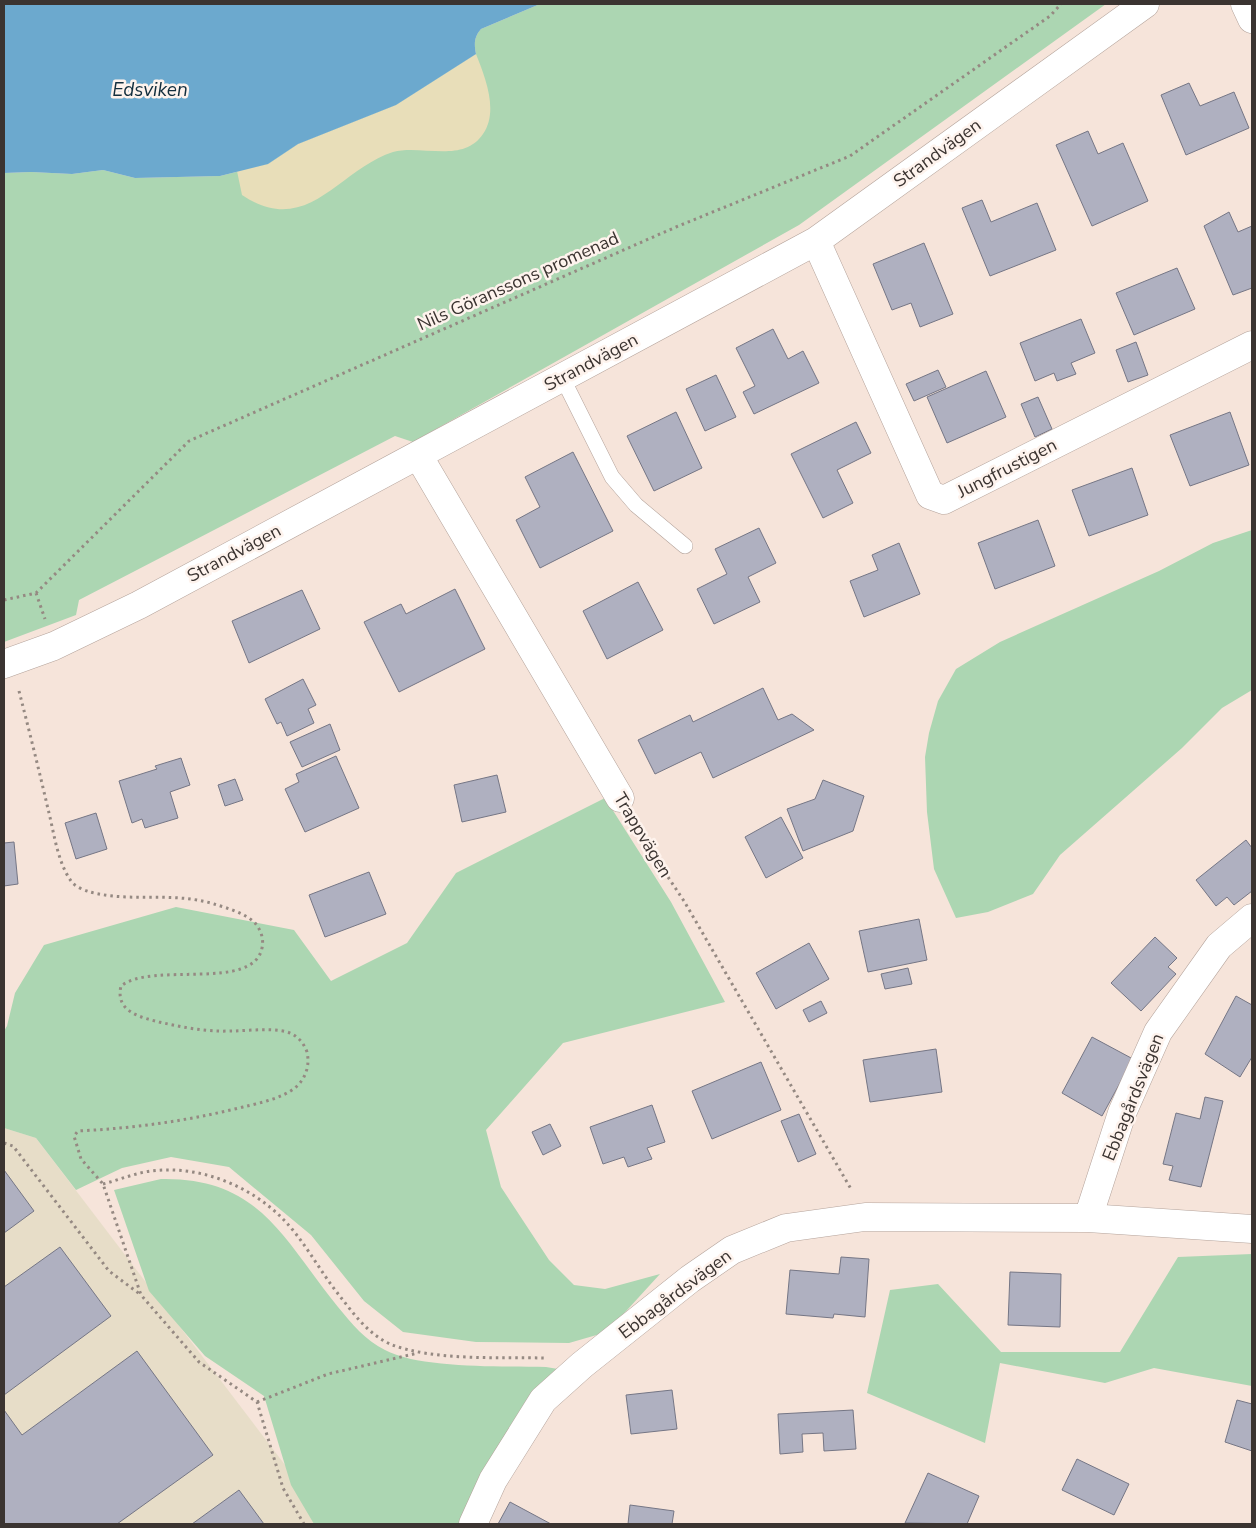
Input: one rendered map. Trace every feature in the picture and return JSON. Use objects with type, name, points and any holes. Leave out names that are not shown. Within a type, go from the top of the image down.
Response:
[{"type":"street","name":"Strandvägen","points":[[11,674],[54,646],[138,604],[816,241],[1145,4]]},
{"type":"street","points":[[1246,4],[1252,19]]},
{"type":"street","name":"Jungfrustigen","points":[[816,241],[930,495],[944,500],[1252,345]]},
{"type":"street","name":"Trappvägen","points":[[418,455],[620,798]]},
{"type":"street","name":"Ebbagårdsvägen","points":[[1088,1218],[1122,1113],[1158,1032],[1219,946],[1252,918]]},
{"type":"street","name":"Ebbagårdsvägen","points":[[473,1524],[493,1480],[543,1400],[582,1365],[690,1279],[732,1250],[786,1228],[865,1217],[1088,1218],[1252,1228]]},
{"type":"lane","points":[[562,377],[612,477],[636,505],[685,546]]},
{"type":"path","name":"Nils Göranssons promenad","points":[[36,593],[189,441],[676,227],[850,156],[1050,16],[1061,4]]},
{"type":"path","points":[[4,600],[36,593],[47,626]]},
{"type":"path","points":[[11,674],[58,850],[72,882],[90,892],[117,897],[181,896],[212,904],[235,911],[255,922],[261,932],[263,942],[261,953],[257,960],[249,966],[241,970],[201,974],[134,977],[121,986],[119,994],[122,1003],[129,1012],[138,1017],[190,1029],[283,1031],[299,1038],[304,1044],[308,1058],[305,1076],[295,1088],[261,1102],[193,1120],[127,1128],[78,1130],[74,1136],[81,1159],[103,1184],[141,1296]]},
{"type":"path","name":"Trappvägen","points":[[620,798],[633,826],[684,901],[766,1039],[865,1217]]},
{"type":"path","points":[[4,1142],[13,1146],[109,1271],[141,1296],[199,1362],[257,1402],[283,1488],[304,1524]]},
{"type":"path","points":[[103,1184],[150,1171],[176,1170],[202,1174],[232,1183],[258,1196],[283,1219],[363,1324],[389,1343],[419,1352],[547,1358],[582,1365]]},
{"type":"path","points":[[257,1402],[328,1374],[419,1352]]},
{"type":"shaded area","points":[[4,1128],[36,1138],[330,1524],[4,1524]]},
{"type":"green space","points":[[540,4],[1106,4],[799,225],[413,442],[395,436],[79,600],[76,615],[4,642],[4,173],[72,174],[103,170],[135,178],[220,176],[268,164],[298,144],[396,105],[476,54],[475,41],[481,29]]},
{"type":"green space","points":[[1252,530],[1252,690],[1222,708],[1182,748],[1060,855],[1033,894],[988,912],[956,918],[934,869],[927,812],[925,757],[929,733],[938,701],[956,669],[1000,642],[1159,571],[1213,543]]},
{"type":"green space","points":[[605,798],[671,902],[725,1002],[563,1043],[486,1130],[501,1187],[549,1260],[574,1285],[605,1289],[660,1274],[607,1332],[569,1343],[476,1342],[403,1332],[364,1301],[311,1235],[229,1167],[171,1157],[122,1168],[76,1190],[36,1138],[4,1128],[4,1031],[15,993],[44,945],[176,907],[294,930],[331,981],[407,943],[456,873]]},
{"type":"green space","points":[[161,1179],[195,1181],[223,1189],[247,1201],[285,1237],[354,1325],[371,1341],[385,1350],[419,1361],[463,1365],[546,1367],[564,1370],[464,1524],[314,1524],[291,1485],[264,1396],[205,1356],[149,1291],[114,1190]]},
{"type":"green space","points":[[1252,1254],[1252,1386],[1154,1368],[1105,1383],[1000,1363],[985,1443],[867,1393],[890,1290],[938,1284],[1001,1352],[1120,1352],[1178,1257]]},
{"type":"sand","points":[[476,54],[489,94],[490,115],[488,125],[475,143],[453,151],[404,150],[393,152],[374,161],[322,196],[304,205],[285,209],[265,206],[242,195],[237,171],[268,164],[298,144],[396,105]]},
{"type":"water","name":"Edsviken","points":[[4,4],[540,4],[481,29],[475,41],[476,54],[396,105],[298,144],[268,164],[220,176],[135,178],[103,170],[72,174],[4,173]]},
{"type":"building","points":[[1189,83],[1200,106],[1234,92],[1249,128],[1186,155],[1161,95]]},
{"type":"building","points":[[1088,131],[1098,154],[1123,143],[1148,201],[1092,226],[1056,145]]},
{"type":"building","points":[[982,200],[991,222],[1037,203],[1056,250],[990,276],[962,208]]},
{"type":"building","points":[[1229,212],[1238,232],[1252,226],[1252,288],[1233,295],[1204,226]]},
{"type":"building","points":[[924,243],[953,314],[920,327],[911,303],[892,310],[873,264]]},
{"type":"building","points":[[1177,268],[1195,309],[1134,335],[1116,293]]},
{"type":"building","points":[[1081,319],[1095,353],[1071,363],[1076,374],[1057,381],[1054,373],[1035,381],[1020,343]]},
{"type":"building","points":[[773,329],[788,359],[803,351],[819,383],[754,414],[743,392],[755,386],[736,348]]},
{"type":"building","points":[[1136,342],[1148,375],[1128,382],[1116,350]]},
{"type":"building","points":[[938,370],[946,387],[914,401],[906,384]]},
{"type":"building","points":[[986,371],[1006,417],[947,443],[927,397]]},
{"type":"building","points":[[716,375],[736,417],[705,431],[686,389]]},
{"type":"building","points":[[1038,397],[1052,429],[1035,437],[1021,404]]},
{"type":"building","points":[[676,412],[702,468],[654,491],[627,436]]},
{"type":"building","points":[[1230,412],[1249,465],[1190,486],[1170,435]]},
{"type":"building","points":[[856,422],[871,453],[837,470],[853,503],[823,518],[791,454]]},
{"type":"building","points":[[573,452],[613,531],[540,568],[516,520],[540,507],[525,477]]},
{"type":"building","points":[[1132,468],[1148,515],[1089,536],[1072,490]]},
{"type":"building","points":[[1038,520],[1055,566],[995,589],[978,543]]},
{"type":"building","points":[[759,528],[776,563],[748,577],[760,602],[714,624],[697,589],[727,574],[715,549]]},
{"type":"building","points":[[899,543],[920,594],[864,617],[850,581],[878,570],[872,555]]},
{"type":"building","points":[[638,582],[663,630],[607,659],[583,611]]},
{"type":"building","points":[[455,589],[485,649],[399,692],[364,622],[401,604],[406,614]]},
{"type":"building","points":[[302,590],[320,629],[249,663],[232,621]]},
{"type":"building","points":[[303,679],[316,705],[308,709],[314,723],[287,736],[281,722],[277,724],[265,699]]},
{"type":"building","points":[[763,688],[778,720],[792,714],[814,730],[713,778],[701,752],[655,774],[638,740],[690,715],[693,722]]},
{"type":"building","points":[[330,724],[340,750],[302,767],[290,742]]},
{"type":"building","points":[[336,756],[359,808],[305,832],[285,789],[299,782],[296,774]]},
{"type":"building","points":[[181,758],[190,785],[170,792],[178,818],[145,828],[142,819],[132,823],[119,781],[157,769],[155,766]]},
{"type":"building","points":[[497,775],[506,812],[462,822],[454,785]]},
{"type":"building","points":[[235,779],[243,800],[225,806],[218,785]]},
{"type":"building","points":[[823,780],[864,796],[853,831],[803,851],[787,809],[815,799]]},
{"type":"building","points":[[96,813],[107,849],[76,859],[65,823]]},
{"type":"building","points":[[781,817],[803,858],[766,878],[745,837]]},
{"type":"building","points":[[1246,840],[1252,848],[1252,891],[1234,905],[1227,897],[1216,906],[1196,880]]},
{"type":"building","points":[[14,842],[18,884],[4,886],[4,843]]},
{"type":"building","points":[[369,872],[386,914],[325,937],[309,895]]},
{"type":"building","points":[[919,919],[927,960],[868,972],[859,931]]},
{"type":"building","points":[[1155,937],[1177,958],[1168,967],[1176,974],[1141,1011],[1111,983]]},
{"type":"building","points":[[809,943],[829,979],[776,1009],[756,973]]},
{"type":"building","points":[[908,968],[912,984],[885,989],[881,974]]},
{"type":"building","points":[[1236,996],[1252,1005],[1252,1057],[1240,1077],[1205,1054]]},
{"type":"building","points":[[821,1001],[827,1013],[809,1022],[803,1010]]},
{"type":"building","points":[[1092,1037],[1133,1059],[1102,1116],[1062,1093]]},
{"type":"building","points":[[936,1049],[942,1092],[870,1102],[863,1060]]},
{"type":"building","points":[[761,1062],[781,1110],[712,1139],[692,1091]]},
{"type":"building","points":[[1205,1097],[1223,1101],[1201,1187],[1169,1180],[1173,1166],[1163,1164],[1176,1113],[1200,1119]]},
{"type":"building","points":[[652,1105],[665,1142],[647,1148],[652,1159],[628,1167],[624,1157],[603,1164],[590,1127]]},
{"type":"building","points":[[799,1114],[816,1154],[798,1162],[781,1121]]},
{"type":"building","points":[[550,1124],[561,1146],[543,1155],[532,1132]]},
{"type":"building","points":[[4,1170],[34,1211],[4,1233]]},
{"type":"building","points":[[60,1247],[111,1316],[4,1395],[4,1287]]},
{"type":"building","points":[[841,1257],[869,1259],[865,1317],[834,1314],[833,1318],[786,1314],[790,1270],[839,1274]]},
{"type":"building","points":[[1010,1272],[1061,1274],[1060,1327],[1008,1325]]},
{"type":"building","points":[[137,1351],[213,1455],[117,1524],[4,1524],[4,1410],[22,1435]]},
{"type":"building","points":[[672,1390],[677,1429],[631,1434],[626,1395]]},
{"type":"building","points":[[1237,1400],[1252,1404],[1252,1451],[1225,1442]]},
{"type":"building","points":[[853,1410],[856,1449],[824,1451],[823,1433],[802,1434],[803,1452],[780,1454],[778,1414]]},
{"type":"building","points":[[1077,1459],[1129,1484],[1114,1515],[1062,1490]]},
{"type":"building","points":[[928,1473],[979,1496],[967,1524],[905,1523]]},
{"type":"building","points":[[239,1490],[264,1524],[192,1524]]},
{"type":"building","points":[[510,1502],[551,1524],[498,1524]]},
{"type":"building","points":[[630,1505],[674,1511],[672,1524],[628,1524]]}]
